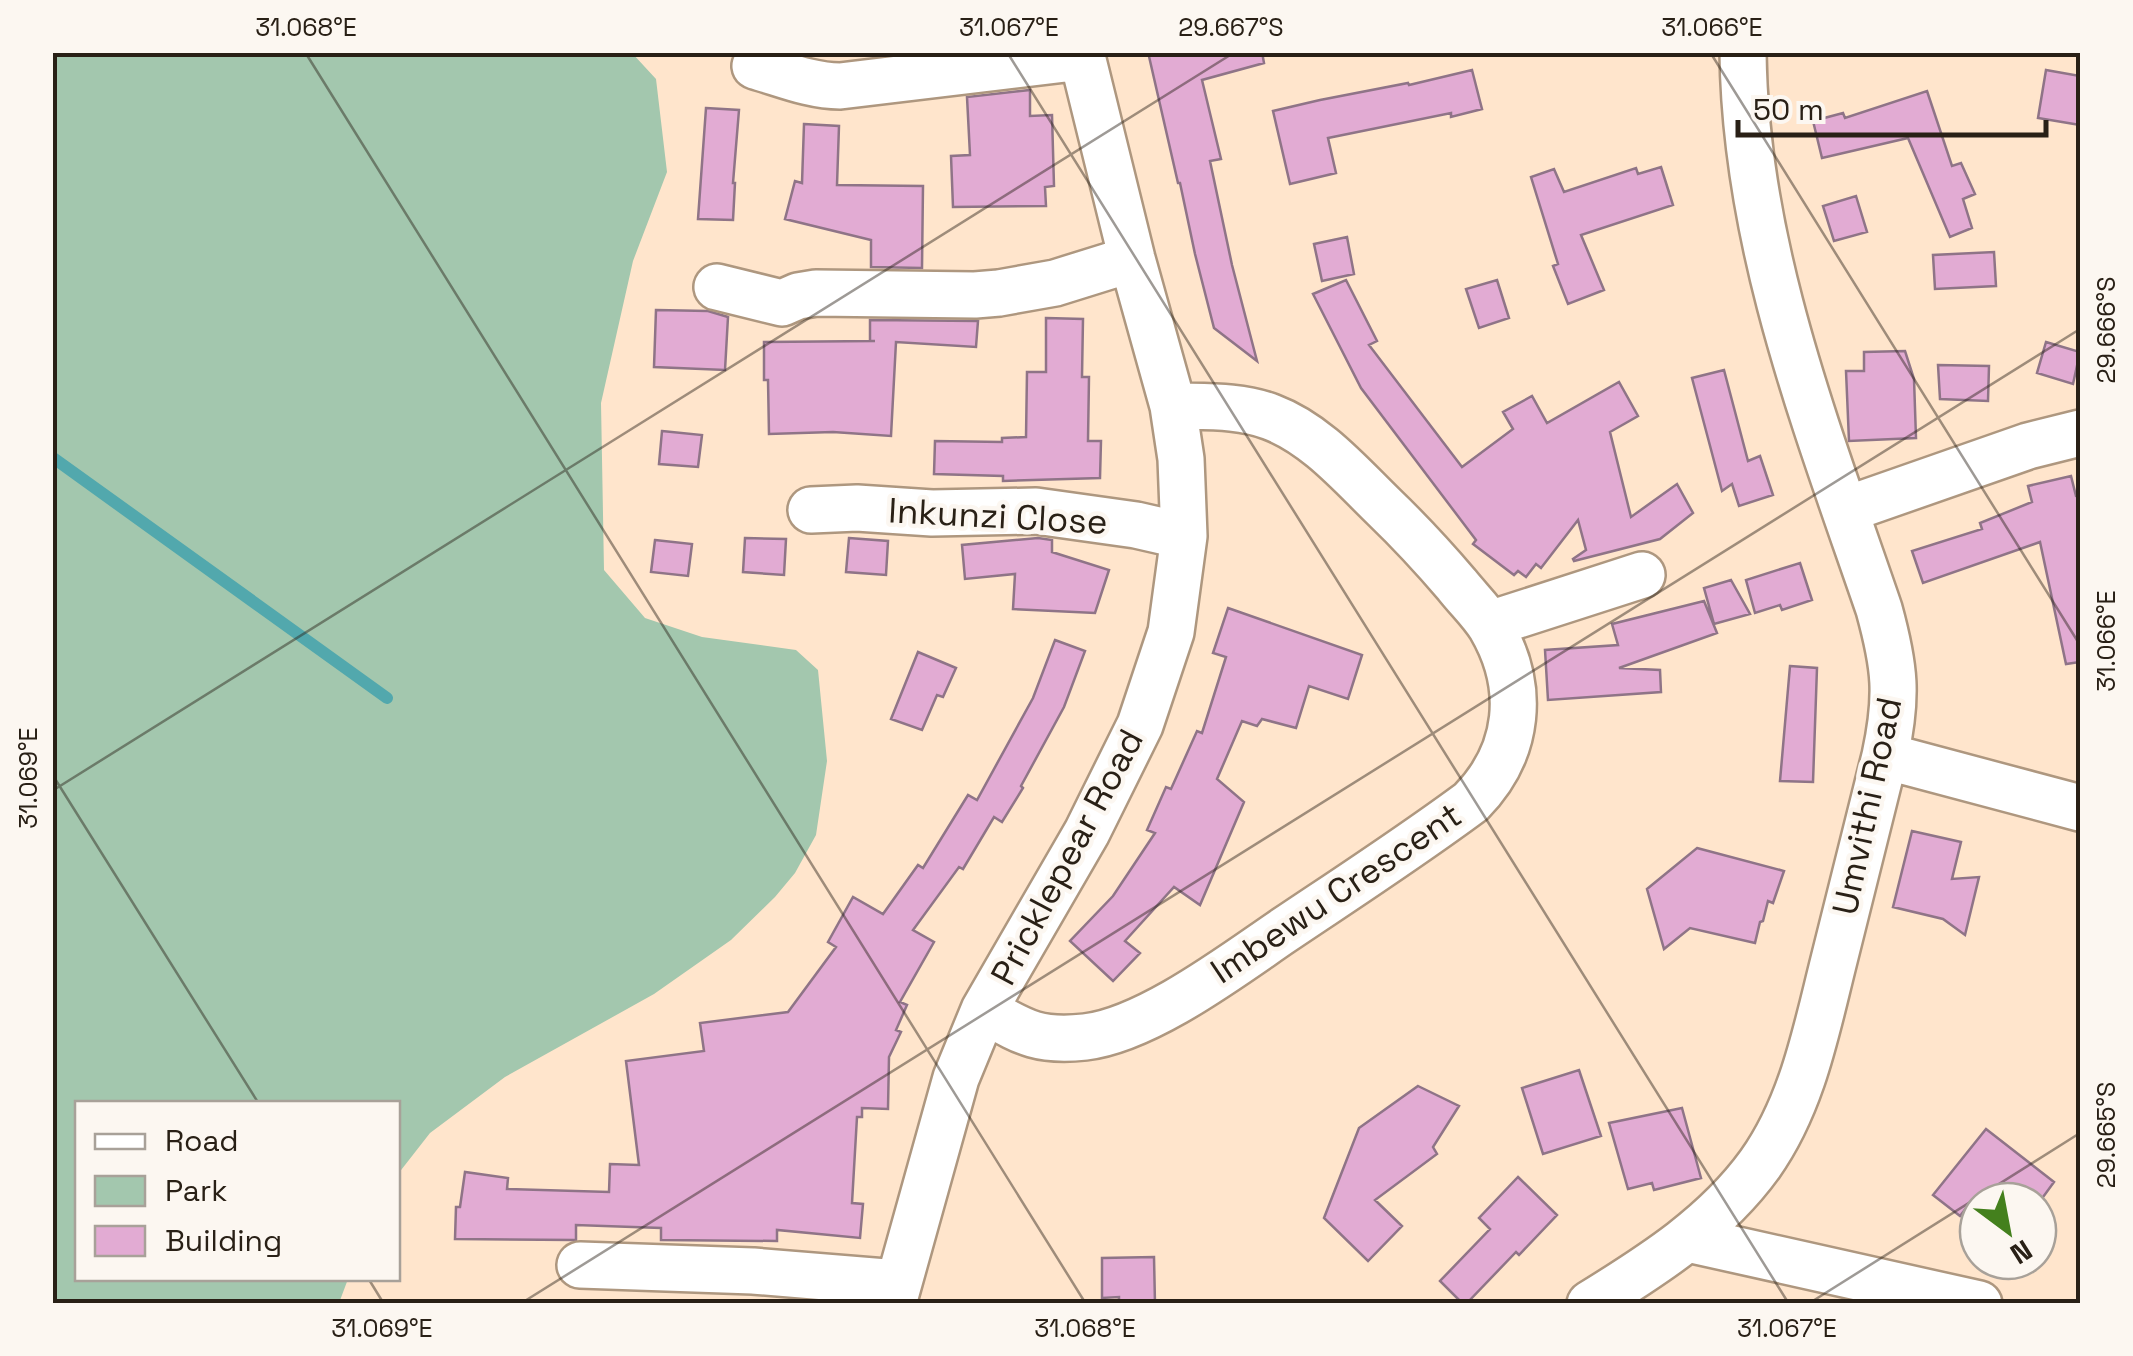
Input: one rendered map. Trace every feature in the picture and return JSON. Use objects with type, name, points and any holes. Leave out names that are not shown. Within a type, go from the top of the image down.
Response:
[{"type":"street","name":"Umvithi Road","points":[[1590,1304],[1688,1239],[1732,1199],[1761,1163],[1786,1122],[1810,1057],[1894,711],[1892,656],[1879,609],[1780,308],[1764,245],[1752,176],[1743,52]]},
{"type":"street","points":[[756,66],[824,86],[840,86],[1081,55]]},
{"type":"street","name":"Pricklepear Road","points":[[895,1293],[956,1078],[984,1010],[1087,832],[1140,725],[1171,632],[1184,536],[1181,459],[1173,406],[1081,55]]},
{"type":"street","points":[[717,286],[782,303],[816,293],[976,295],[1054,283],[1132,259]]},
{"type":"street","name":"Imbewu Crescent","points":[[984,1010],[1028,1035],[1056,1038],[1087,1037],[1116,1030],[1153,1014],[1213,978],[1471,802],[1499,764],[1514,721],[1512,681],[1490,624],[1421,542],[1327,452],[1270,416],[1235,408],[1173,406]]},
{"type":"street","points":[[1845,510],[2028,446],[2080,433]]},
{"type":"street","name":"Inkunzi Close","points":[[811,510],[1036,511],[1136,524],[1184,536]]},
{"type":"street","points":[[1490,624],[1642,575]]},
{"type":"street","points":[[1885,756],[2080,808]]},
{"type":"street","points":[[1688,1239],[1979,1304]]},
{"type":"street","points":[[580,1265],[737,1270],[895,1293]]},
{"type":"green space","points":[[52,53],[632,53],[656,79],[667,172],[633,261],[601,403],[604,570],[645,618],[702,637],[796,650],[818,670],[827,761],[816,835],[795,873],[731,940],[654,994],[505,1077],[430,1133],[400,1171],[400,1101],[75,1101],[75,1281],[347,1281],[339,1303],[53,1303]]},
{"type":"building","points":[[1148,52],[1262,52],[1264,63],[1202,80],[1221,159],[1210,161],[1257,361],[1214,328]]},
{"type":"building","points":[[1472,70],[1482,109],[1328,138],[1336,173],[1290,184],[1273,111]]},
{"type":"building","points":[[2046,70],[2080,76],[2080,125],[2038,118]]},
{"type":"building","points":[[1030,90],[1030,116],[1052,115],[1054,186],[1045,187],[1046,206],[953,207],[951,156],[970,155],[967,97]]},
{"type":"building","points":[[1927,91],[1952,166],[1961,163],[1975,194],[1963,199],[1972,228],[1950,237],[1908,138],[1822,158],[1813,121],[1843,113],[1845,118]]},
{"type":"building","points":[[706,108],[739,110],[733,220],[698,219]]},
{"type":"building","points":[[804,124],[839,126],[837,185],[923,186],[922,268],[871,267],[871,240],[785,219],[795,181],[802,183]]},
{"type":"building","points":[[1661,167],[1673,205],[1581,235],[1604,290],[1568,304],[1553,266],[1558,264],[1531,177],[1554,169],[1564,192],[1636,168],[1638,174]]},
{"type":"building","points":[[1856,196],[1867,232],[1834,241],[1823,206]]},
{"type":"building","points":[[1347,237],[1354,274],[1322,281],[1314,244]]},
{"type":"building","points":[[1994,252],[1996,286],[1935,289],[1933,255]]},
{"type":"building","points":[[1346,280],[1377,341],[1369,345],[1462,467],[1513,429],[1503,412],[1532,396],[1547,423],[1619,382],[1638,416],[1610,432],[1631,517],[1677,484],[1693,513],[1660,539],[1574,561],[1586,550],[1578,520],[1541,568],[1536,564],[1526,577],[1518,571],[1514,575],[1473,544],[1476,540],[1361,388],[1313,294]]},
{"type":"building","points":[[1497,280],[1509,318],[1479,328],[1466,289]]},
{"type":"building","points":[[656,310],[708,311],[728,317],[725,370],[654,367]]},
{"type":"building","points":[[1046,318],[1083,319],[1082,377],[1089,377],[1088,441],[1101,441],[1100,478],[1003,481],[1003,476],[934,474],[935,441],[1002,442],[1002,438],[1026,437],[1027,372],[1046,372]]},
{"type":"building","points":[[870,320],[978,321],[976,347],[896,342],[891,436],[833,432],[769,434],[764,342],[875,341],[870,341]]},
{"type":"building","points":[[2046,342],[2080,352],[2073,384],[2037,373]]},
{"type":"building","points":[[1905,351],[1914,379],[1916,438],[1849,441],[1846,371],[1864,371],[1864,352]]},
{"type":"building","points":[[1938,365],[1989,366],[1988,401],[1940,399]]},
{"type":"building","points":[[1724,370],[1748,461],[1760,456],[1773,495],[1739,506],[1732,484],[1722,491],[1692,378]]},
{"type":"building","points":[[662,431],[702,435],[698,467],[659,464]]},
{"type":"building","points":[[2071,476],[2076,496],[2080,497],[2080,662],[2066,664],[2040,542],[1923,583],[1912,551],[1982,529],[1980,523],[2032,502],[2028,486]]},
{"type":"building","points":[[745,538],[786,539],[784,575],[743,572]]},
{"type":"building","points":[[849,538],[888,541],[886,575],[846,572]]},
{"type":"building","points":[[655,540],[692,544],[688,576],[651,572]]},
{"type":"building","points":[[1052,540],[1052,552],[1109,570],[1095,613],[1013,609],[1015,574],[965,579],[962,545]]},
{"type":"building","points":[[1800,563],[1812,600],[1782,610],[1780,605],[1755,613],[1746,580]]},
{"type":"building","points":[[1731,580],[1750,614],[1714,624],[1704,588]]},
{"type":"building","points":[[1704,601],[1717,633],[1619,668],[1660,670],[1661,692],[1548,700],[1545,650],[1618,645],[1612,624]]},
{"type":"building","points":[[1228,608],[1362,655],[1348,699],[1309,686],[1296,728],[1262,719],[1257,726],[1242,721],[1217,779],[1244,802],[1200,905],[1174,887],[1125,941],[1140,953],[1113,981],[1070,941],[1113,896],[1155,833],[1147,830],[1166,787],[1171,789],[1197,731],[1202,733],[1226,657],[1213,653]]},
{"type":"building","points":[[1055,640],[1085,651],[1064,707],[1002,822],[994,817],[963,869],[959,867],[913,930],[934,942],[900,1002],[907,1005],[896,1030],[901,1032],[889,1057],[888,1109],[862,1108],[862,1117],[857,1117],[852,1203],[863,1204],[860,1238],[777,1230],[777,1241],[661,1240],[661,1228],[576,1225],[576,1240],[455,1239],[456,1207],[460,1207],[465,1172],[508,1178],[507,1189],[609,1192],[610,1164],[639,1165],[626,1061],[704,1051],[700,1023],[788,1012],[836,947],[828,942],[853,897],[883,914],[918,865],[923,868],[968,795],[977,800],[1033,698]]},
{"type":"building","points":[[918,652],[956,668],[943,697],[937,695],[922,730],[891,719]]},
{"type":"building","points":[[1790,666],[1817,668],[1813,782],[1780,781]]},
{"type":"building","points":[[1912,831],[1961,842],[1952,879],[1979,877],[1965,935],[1943,919],[1893,907]]},
{"type":"building","points":[[1697,848],[1784,871],[1773,903],[1768,901],[1755,943],[1690,928],[1664,949],[1647,889]]},
{"type":"building","points":[[1579,1070],[1601,1136],[1543,1154],[1522,1088]]},
{"type":"building","points":[[1418,1086],[1459,1106],[1433,1147],[1437,1154],[1375,1200],[1402,1226],[1368,1261],[1324,1218],[1359,1128]]},
{"type":"building","points":[[1682,1108],[1701,1178],[1654,1190],[1652,1183],[1628,1189],[1609,1123]]},
{"type":"building","points":[[1986,1129],[2053,1181],[1958,1181],[1958,1214],[1933,1195]]},
{"type":"building","points":[[1518,1177],[1557,1215],[1463,1304],[1440,1281],[1490,1229],[1479,1218]]},
{"type":"building","points":[[1154,1257],[1155,1304],[1119,1304],[1119,1297],[1102,1298],[1102,1258]]},
{"type":"waterway","points":[[52,457],[387,698]]}]
